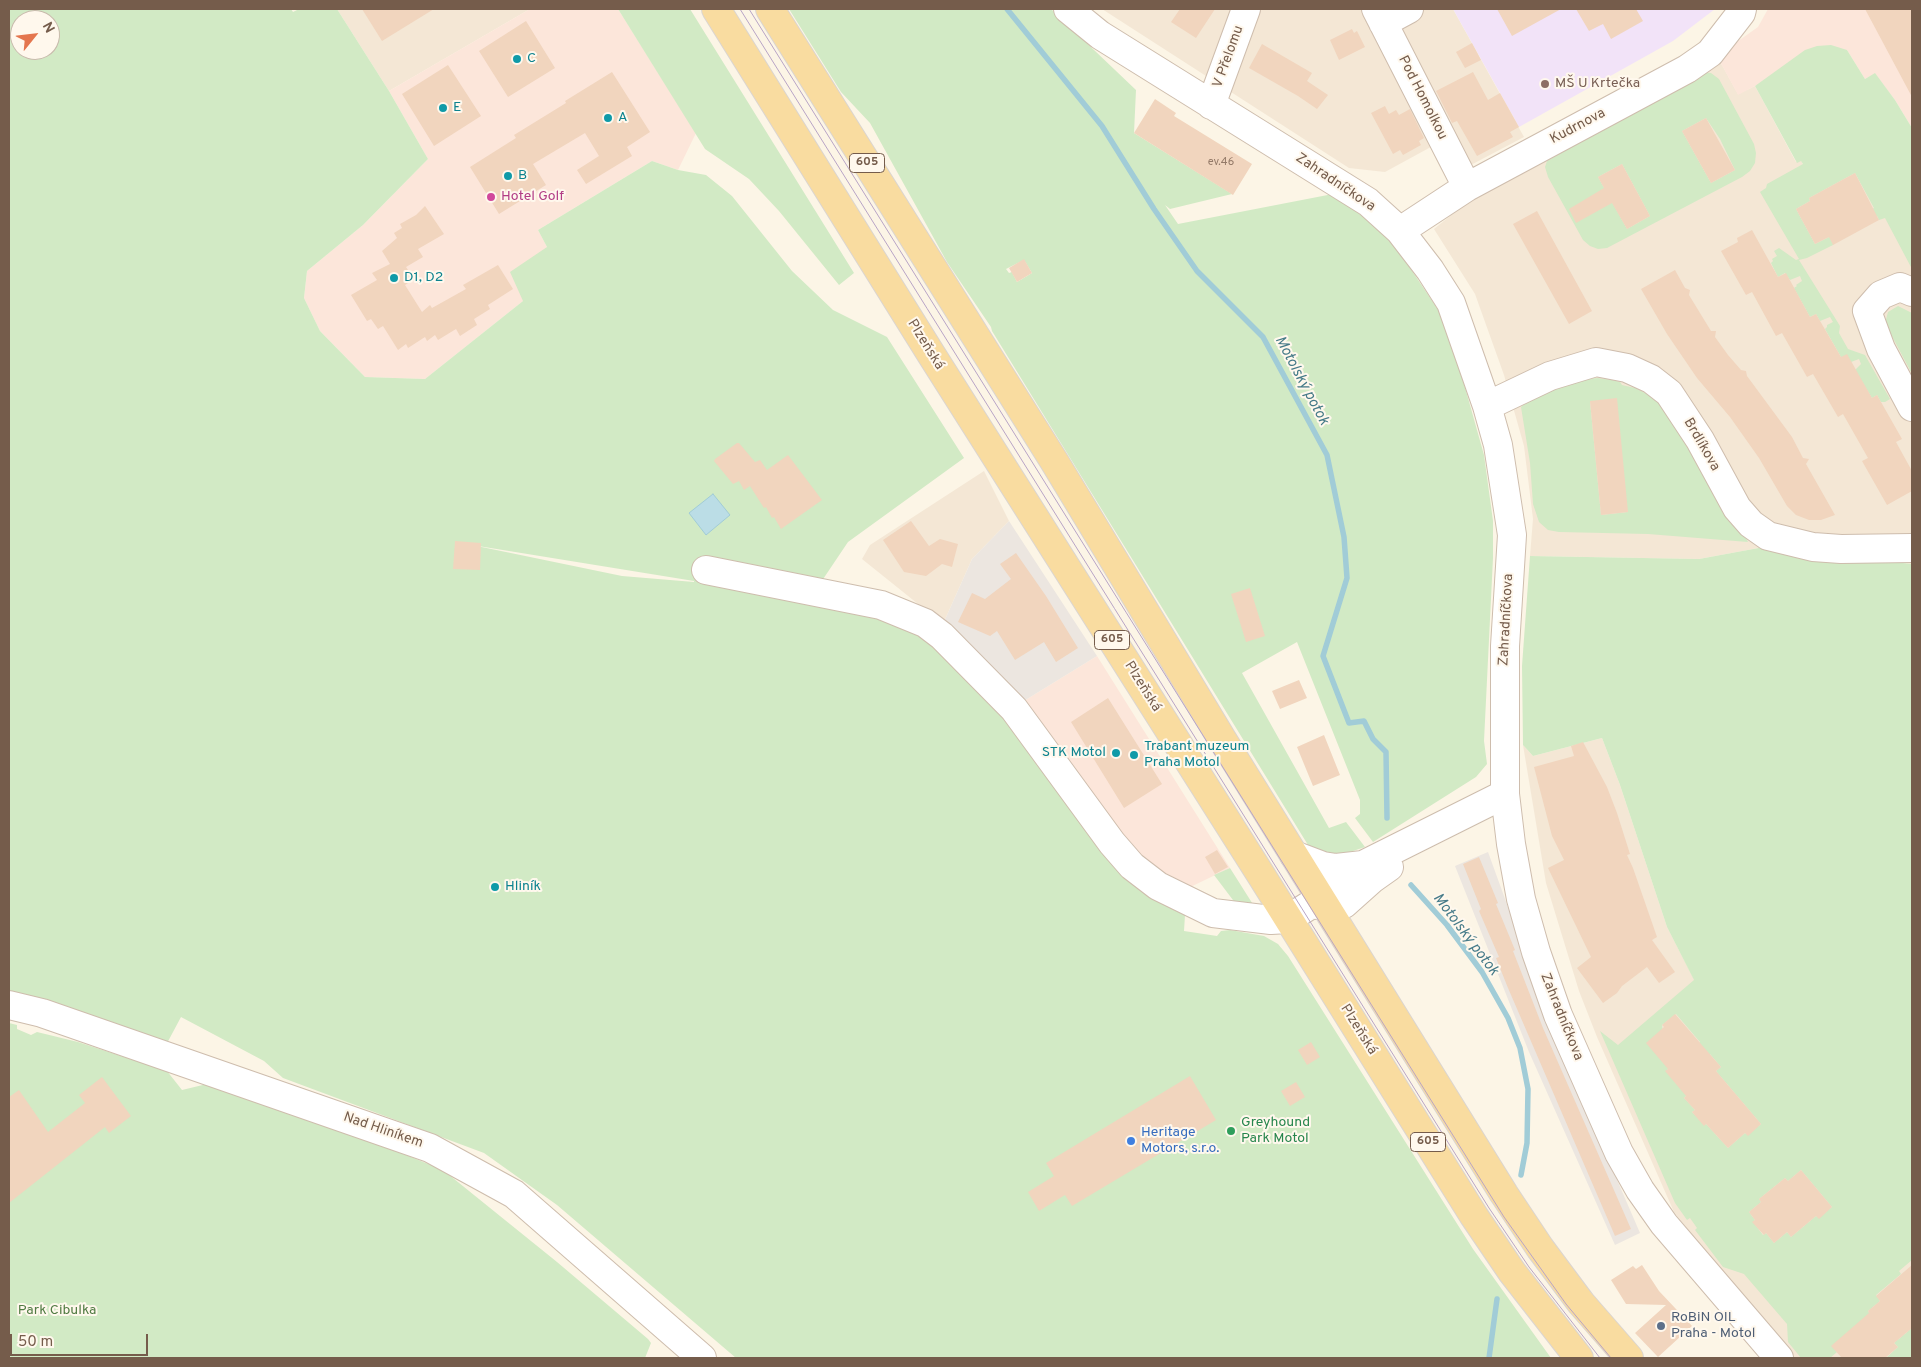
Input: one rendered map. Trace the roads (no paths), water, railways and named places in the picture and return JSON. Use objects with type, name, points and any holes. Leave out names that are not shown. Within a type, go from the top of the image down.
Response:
[{"type":"main road","name":"Plzeňská","points":[[716,9],[925,346],[1310,906],[1474,1216],[1512,1272],[1579,1358]]},
{"type":"main road","name":"Plzeňská","points":[[770,9],[1044,445],[1294,855],[1310,906],[1347,939],[1504,1194],[1581,1303],[1630,1358]]},
{"type":"street","name":"Zahradníčkova","points":[[1068,9],[1100,35],[1368,202],[1400,231],[1430,270],[1452,304],[1487,406],[1498,445],[1512,535],[1505,646],[1505,794],[1511,844],[1521,899],[1536,952],[1558,1015],[1618,1153],[1640,1190],[1664,1224],[1778,1358]]},
{"type":"street","name":"V Přelomu","points":[[1211,104],[1246,9]]},
{"type":"street","points":[[1380,16],[1409,9]]},
{"type":"street","name":"Kudrnova","points":[[1400,231],[1467,187],[1686,69],[1710,53],[1741,14],[1742,9]]},
{"type":"street","name":"Pod Homolkou","points":[[1380,16],[1467,187]]},
{"type":"street","points":[[1906,290],[1881,295],[1867,312],[1880,349],[1912,407]]},
{"type":"street","name":"Brdlíkova","points":[[1487,406],[1550,376],[1596,362],[1626,368],[1651,379],[1669,393],[1700,440],[1736,508],[1751,524],[1768,536],[1813,547],[1842,550],[1912,548]]},
{"type":"street","points":[[706,570],[881,605],[925,623],[942,636],[1014,709],[1112,843],[1132,866],[1158,886],[1213,913],[1271,920],[1310,906],[1344,904],[1368,872],[1468,812],[1505,794]]},
{"type":"street","points":[[1294,855],[1323,866],[1368,872]]},
{"type":"street","points":[[1347,939],[1359,906],[1368,872]]},
{"type":"street","name":"Nad Hliníkem","points":[[9,1006],[42,1013],[430,1148],[514,1194],[702,1358]]},
{"type":"water","points":[[713,494],[730,515],[706,535],[689,513]]},
{"type":"waterway","name":"Motolský potok","points":[[1007,9],[1102,126],[1154,209],[1197,271],[1263,337],[1327,455],[1344,537],[1347,578],[1323,656],[1349,723],[1364,721],[1373,739],[1386,752],[1387,818]]},
{"type":"waterway","name":"Motolský potok","points":[[1411,885],[1447,925],[1482,972],[1508,1018],[1520,1048],[1528,1089],[1527,1143],[1521,1175]]},
{"type":"waterway","name":"Motolský potok","points":[[1489,1358],[1497,1299]]},
{"type":"tram line","points":[[740,9],[1489,1208],[1529,1267],[1600,1358]]},
{"type":"tram line","points":[[749,9],[1504,1217],[1566,1304],[1611,1358]]},
{"type":"place","name":"C","points":[[517,59]]},
{"type":"place","name":"MŠ U Krtečka","points":[[1545,84]]},
{"type":"place","name":"E","points":[[443,108]]},
{"type":"place","name":"A","points":[[608,118]]},
{"type":"place","name":"B","points":[[508,176]]},
{"type":"place","name":"Hotel Golf","points":[[491,197]]},
{"type":"place","name":"D1, D2","points":[[394,278]]},
{"type":"place","name":"STK Motol","points":[[1116,753]]},
{"type":"place","name":"Trabant muzeum Praha Motol","points":[[1134,755]]},
{"type":"place","name":"Hliník","points":[[495,887]]},
{"type":"place","name":"Greyhound Park Motol","points":[[1231,1131]]},
{"type":"place","name":"Heritage Motors, s.r.o.","points":[[1131,1141]]},
{"type":"place","name":"RoBiN OIL Praha - Motol","points":[[1661,1326]]},
{"type":"park label","name":"Park Cibulka","points":[[57,1311]]}]
